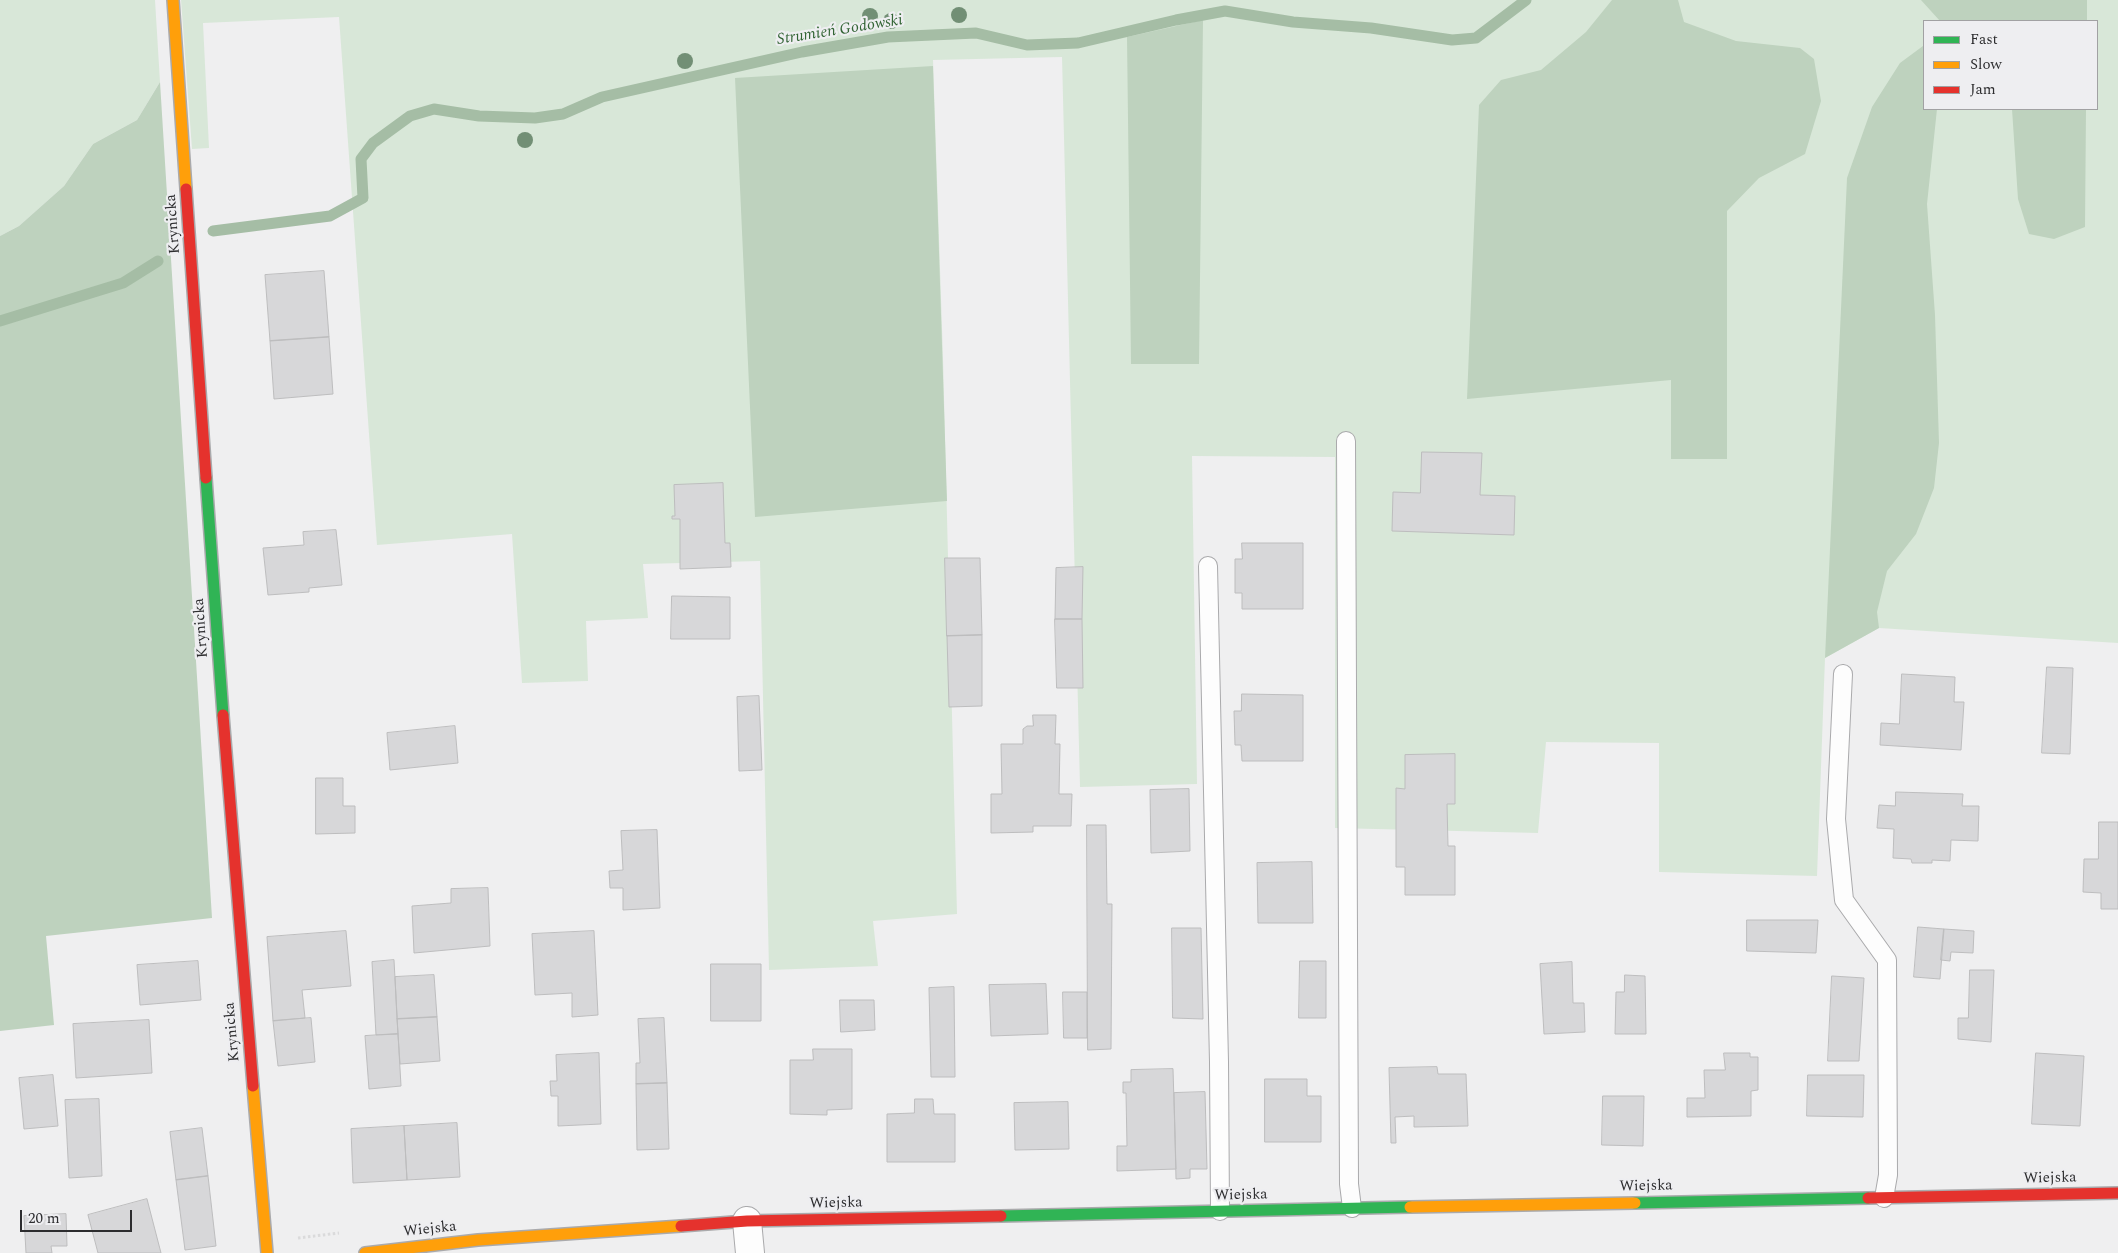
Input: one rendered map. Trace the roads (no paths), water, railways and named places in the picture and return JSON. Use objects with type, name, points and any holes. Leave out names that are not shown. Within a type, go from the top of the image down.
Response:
[{"type":"street","name":"Krynicka","points":[[173,0],[226,760],[267,1253]]},
{"type":"street","name":"Wiejska","points":[[365,1253],[478,1240],[747,1221],[2118,1193]]},
{"type":"street","points":[[747,1221],[750,1253]]},
{"type":"lane","points":[[1346,441],[1349,1184],[1352,1208]]},
{"type":"lane","points":[[1208,566],[1219,1062],[1220,1211]]},
{"type":"lane","points":[[1843,674],[1836,819],[1844,900],[1887,960],[1888,1175],[1884,1198]]},
{"type":"waterway","name":"Strumień Godowski","points":[[213,231],[330,216],[363,198],[361,159],[373,143],[410,116],[434,109],[479,116],[535,118],[563,114],[602,97],[802,52],[888,37],[976,33],[1027,45],[1078,43],[1176,20],[1225,11],[1293,22],[1371,28],[1452,40],[1476,38],[1526,0]]},
{"type":"waterway","name":"Strumień Godowski","points":[[0,321],[123,283],[158,261]]}]
